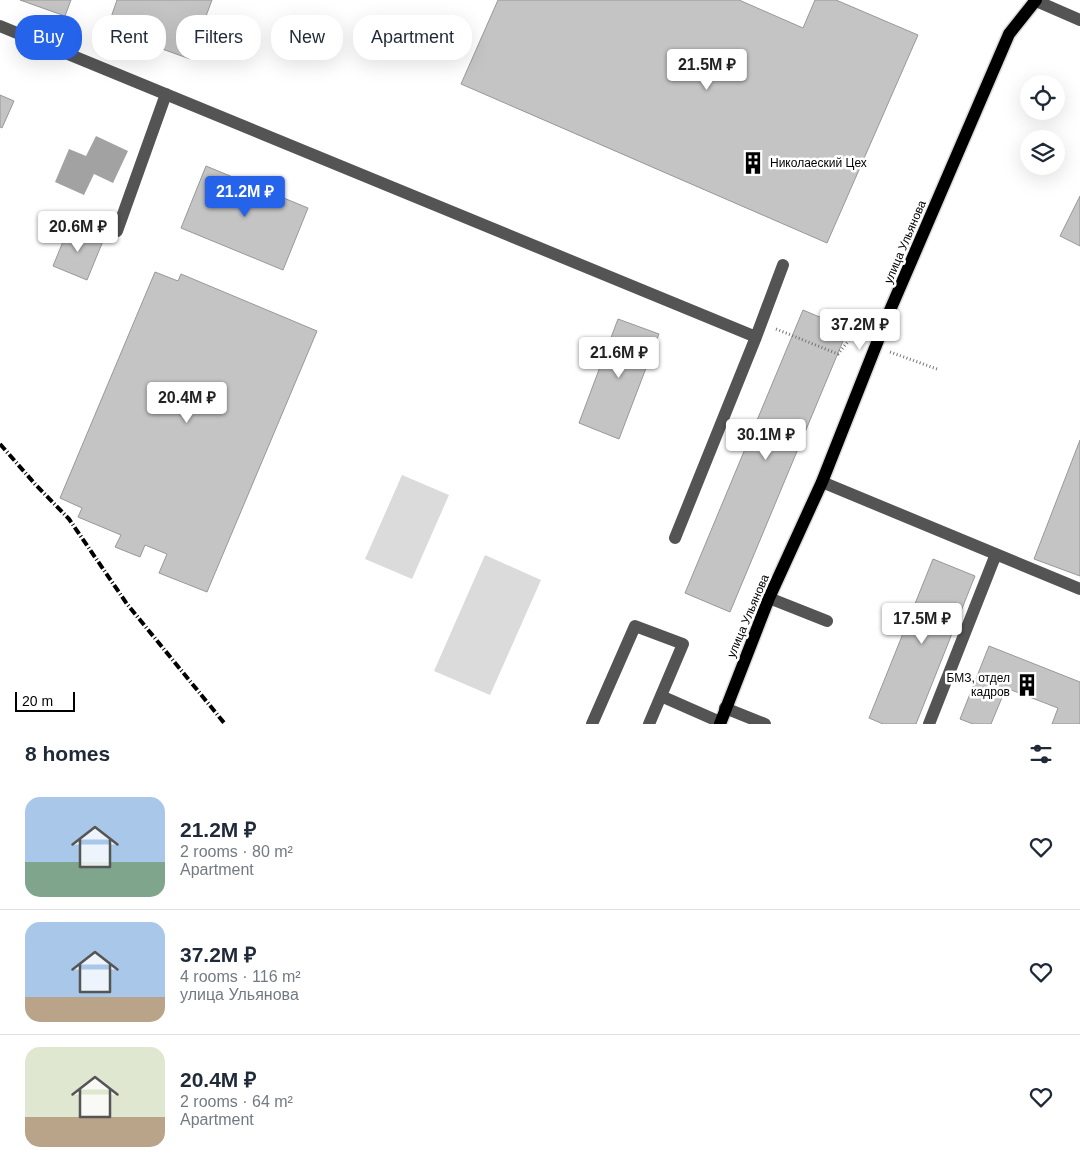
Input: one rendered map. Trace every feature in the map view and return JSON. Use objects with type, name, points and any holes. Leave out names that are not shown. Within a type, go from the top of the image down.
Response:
[{"type":"main road","name":"улица Ульянова","points":[[720,723],[769,598],[822,482],[888,315],[1006,43],[1010,34],[1036,0]]},
{"type":"street","points":[[1036,0],[1080,20]]},
{"type":"street","points":[[0,26],[756,337]]},
{"type":"street","points":[[117,231],[166,94]]},
{"type":"street","points":[[675,538],[783,265]]},
{"type":"street","points":[[822,482],[1080,589]]},
{"type":"street","points":[[929,724],[996,554]]},
{"type":"street","points":[[769,598],[827,621]]},
{"type":"street","points":[[592,724],[635,626],[683,644],[649,724]]},
{"type":"street","points":[[661,696],[720,723]]},
{"type":"street","points":[[725,708],[765,724]]},
{"type":"shaded area","points":[[96,136],[128,151],[113,183],[94,174],[84,195],[55,182],[69,149],[86,156]]},
{"type":"shaded area","points":[[402,475],[449,495],[412,579],[365,559]]},
{"type":"shaded area","points":[[485,555],[541,580],[490,695],[434,671]]},
{"type":"building","points":[[20,0],[71,0],[65,15]]},
{"type":"building","points":[[117,0],[212,0],[206,15],[176,15],[176,54],[166,50],[166,15],[112,15]]},
{"type":"building","name":"Николаеский Цех","points":[[498,0],[739,0],[803,28],[815,0],[836,0],[918,35],[827,243],[461,84]]},
{"type":"building","points":[[0,95],[14,101],[2,128],[0,127]]},
{"type":"building","points":[[206,166],[308,208],[283,270],[181,228]]},
{"type":"building","points":[[1080,196],[1080,246],[1060,236]]},
{"type":"building","points":[[69,227],[103,241],[87,280],[53,266]]},
{"type":"building","points":[[155,272],[178,281],[181,274],[317,331],[207,592],[159,573],[167,554],[145,545],[140,557],[115,547],[121,535],[78,517],[82,508],[60,498]]},
{"type":"building","points":[[803,310],[848,329],[730,612],[685,593]]},
{"type":"building","points":[[618,319],[659,334],[619,439],[579,423]]},
{"type":"building","points":[[1080,440],[1080,576],[1034,559]]},
{"type":"building","points":[[933,559],[975,576],[916,724],[883,724],[869,718]]},
{"type":"building","name":"БМЗ, отдел кадров","points":[[989,646],[1080,682],[1080,724],[1052,724],[1058,708],[1006,688],[991,724],[973,724],[960,719]]},
{"type":"railway","points":[[0,444],[69,519],[127,604],[225,724]]},
{"type":"place","name":"Николаеский Цех","points":[[753,163]]},
{"type":"place","name":"БМЗ, отдел кадров","points":[[1027,685]]}]
